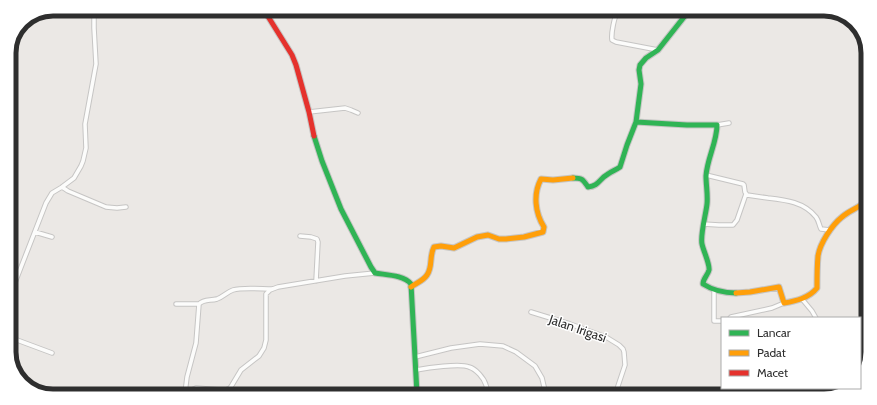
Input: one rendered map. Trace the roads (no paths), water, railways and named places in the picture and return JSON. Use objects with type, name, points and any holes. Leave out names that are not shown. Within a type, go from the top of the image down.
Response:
[{"type":"street","points":[[16,280],[50,195],[71,181],[83,163],[86,148],[85,124],[97,61],[94,16]]},
{"type":"street","points":[[268,16],[292,55],[296,65],[318,150],[341,209],[368,262],[376,273]]},
{"type":"street","points":[[616,16],[612,35],[613,41],[658,50]]},
{"type":"street","points":[[411,287],[427,276],[432,250],[434,247],[441,246],[454,248],[477,237],[488,235],[499,239],[506,239],[524,237],[543,232],[544,227],[538,218],[536,208],[538,184],[540,180],[566,180],[580,178],[588,187],[596,186],[606,174],[618,169],[636,122],[641,84],[639,70],[640,65],[646,58],[658,50],[685,16]]},
{"type":"street","points":[[309,112],[345,108],[358,113]]},
{"type":"street","points":[[636,122],[686,125],[717,125],[729,123]]},
{"type":"street","points":[[717,125],[717,133],[706,175],[706,202],[701,244],[709,263],[709,268],[703,283],[704,286],[722,292],[738,292],[778,287],[784,304]]},
{"type":"street","points":[[703,224],[733,225],[737,220],[746,194],[744,184],[706,175]]},
{"type":"street","points":[[62,187],[106,207],[126,207]]},
{"type":"street","points":[[746,194],[788,200],[798,203],[815,216],[821,229],[830,230]]},
{"type":"street","points":[[731,317],[772,308],[802,299],[817,290],[819,253],[824,241],[834,224],[844,215],[861,206]]},
{"type":"street","points":[[35,232],[52,237]]},
{"type":"street","points":[[300,236],[317,239],[316,281]]},
{"type":"street","points":[[176,304],[199,304],[202,301],[215,300],[233,290],[272,288],[345,276],[376,273],[406,280],[410,282],[411,287],[417,389]]},
{"type":"street","points":[[224,389],[232,385],[242,369],[259,356],[265,345],[266,294],[272,288]]},
{"type":"street","points":[[714,290],[714,320],[721,321]]},
{"type":"street","points":[[802,299],[815,317]]},
{"type":"street","points":[[186,389],[196,343],[199,304]]},
{"type":"street","name":"Jalan Irigasi","points":[[531,312],[606,337],[619,345],[623,349],[625,362],[617,389]]},
{"type":"street","points":[[16,340],[52,353]]},
{"type":"street","points":[[415,356],[451,348],[480,344],[504,346],[516,352],[535,366],[542,378],[545,389]]},
{"type":"street","points":[[416,370],[464,366],[471,367],[483,379],[487,389]]},
{"type":"street","points":[[194,389],[208,389]]}]
